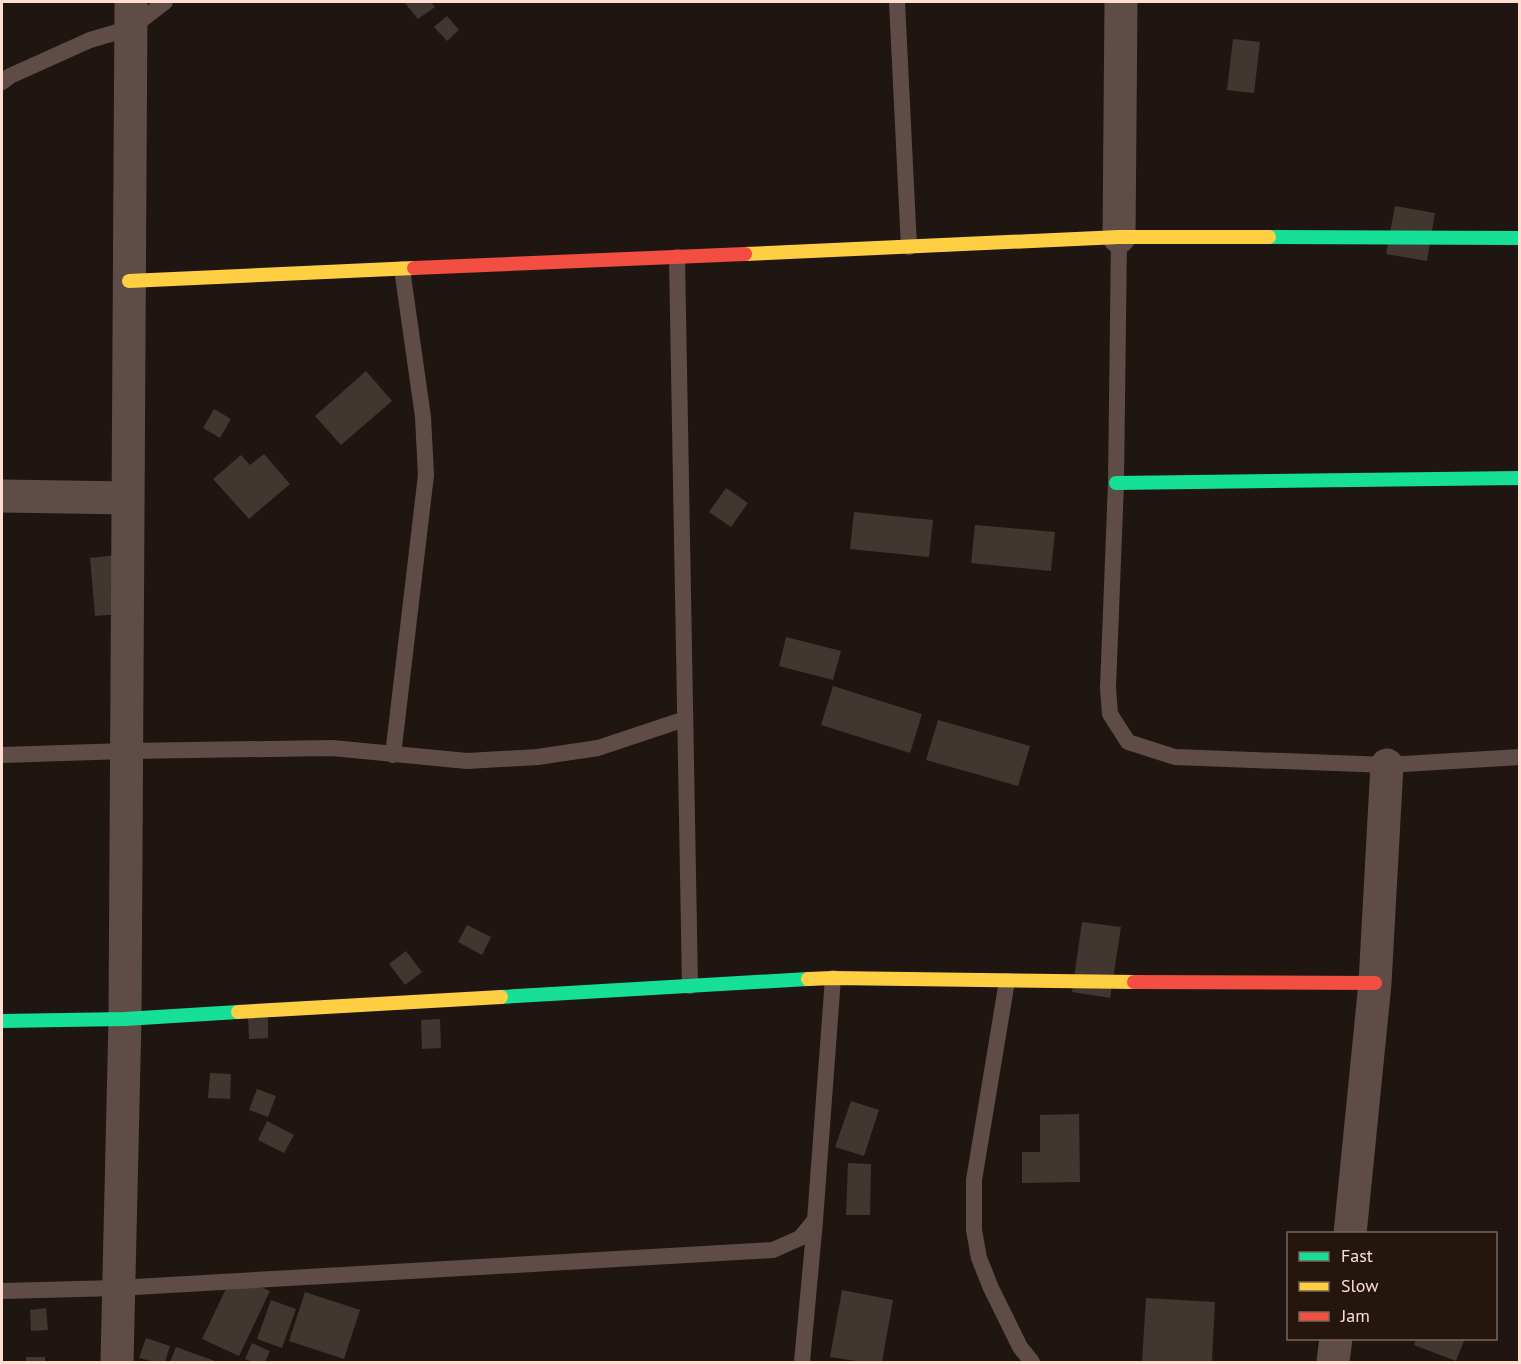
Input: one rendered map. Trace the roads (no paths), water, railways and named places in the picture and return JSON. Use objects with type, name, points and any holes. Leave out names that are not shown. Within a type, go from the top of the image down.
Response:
[{"type":"street","points":[[1119,237],[1121,2]]},
{"type":"street","points":[[117,1362],[124,1019],[131,15]]},
{"type":"street","points":[[129,281],[1119,237],[1520,238]]},
{"type":"street","points":[[1116,483],[1520,478]]},
{"type":"street","points":[[2,496],[128,498]]},
{"type":"street","points":[[1350,1232],[1375,983],[1387,765]]},
{"type":"street","points":[[2,1021],[124,1019],[832,978],[1375,983]]},
{"type":"street","points":[[1334,1362],[1336,1340]]},
{"type":"lane","points":[[2,82],[10,76],[90,40],[131,15],[165,2]]},
{"type":"lane","points":[[897,2],[909,247]]},
{"type":"lane","points":[[1119,237],[1116,483],[1108,688],[1110,714],[1128,742],[1174,758],[1387,765],[1520,758]]},
{"type":"lane","points":[[677,257],[690,986]]},
{"type":"lane","points":[[393,755],[426,475],[423,417],[402,269]]},
{"type":"lane","points":[[2,755],[332,748],[467,761],[538,757],[598,748],[685,719]]},
{"type":"lane","points":[[802,1362],[815,1220],[832,978]]},
{"type":"lane","points":[[1007,981],[974,1180],[974,1230],[979,1258],[991,1288],[1020,1347],[1032,1362]]},
{"type":"lane","points":[[2,1292],[118,1288],[773,1250],[800,1238],[815,1220]]}]
